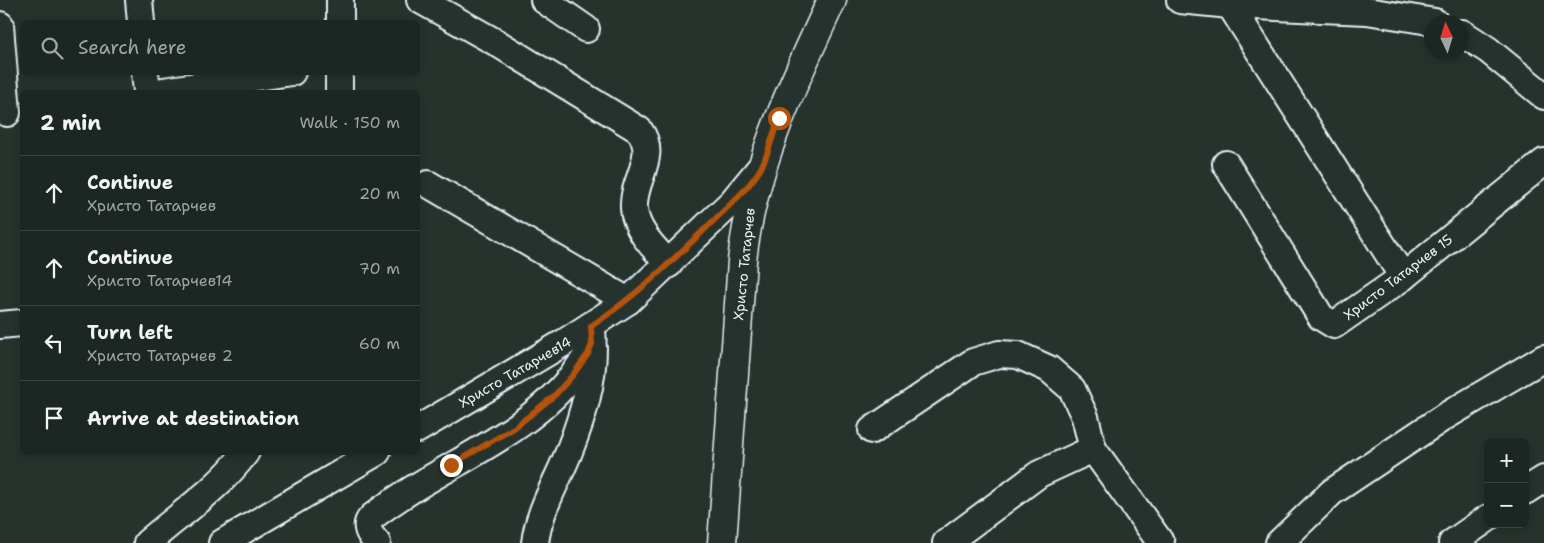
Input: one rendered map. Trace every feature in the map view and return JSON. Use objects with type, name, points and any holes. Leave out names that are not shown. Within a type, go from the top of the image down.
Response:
[{"type":"main road","name":"Христо Татарчев","points":[[722,543],[742,261],[748,217],[761,167],[779,118],[832,0]]},
{"type":"street","points":[[139,0],[141,20]]},
{"type":"street","points":[[340,0],[340,20]]},
{"type":"street","points":[[420,0],[497,43],[639,130],[646,139],[648,151],[638,181],[634,208],[642,230],[669,264]]},
{"type":"street","points":[[544,0],[586,29]]},
{"type":"street","points":[[1180,0],[1230,6],[1367,11],[1424,20]]},
{"type":"street","points":[[1230,6],[1403,276]]},
{"type":"street","points":[[0,25],[10,113]]},
{"type":"street","points":[[1469,38],[1488,50],[1544,96]]},
{"type":"street","points":[[145,75],[147,90]]},
{"type":"street","points":[[170,90],[272,75]]},
{"type":"street","points":[[339,75],[339,90]]},
{"type":"street","name":"Христо Татарчев 15","points":[[1226,164],[1321,317],[1334,325],[1403,276],[1544,162]]},
{"type":"street","name":"Христо Татарчев14","points":[[420,428],[592,335],[669,264],[732,202],[761,167]]},
{"type":"street","points":[[428,184],[628,301]]},
{"type":"street","points":[[0,325],[20,323]]},
{"type":"street","points":[[377,543],[368,530],[368,523],[372,516],[451,465],[514,428],[544,406],[572,376],[592,335]]},
{"type":"street","points":[[535,543],[539,521],[570,449],[590,387],[592,335]]},
{"type":"street","points":[[872,430],[973,362],[999,354],[1018,355],[1049,369],[1072,389],[1085,418],[1093,449],[1161,543]]},
{"type":"street","points":[[1279,543],[1332,492],[1348,480],[1444,417],[1544,358]]},
{"type":"street","points":[[946,543],[1039,474],[1093,449]]},
{"type":"street","points":[[147,543],[205,496],[234,468],[244,455]]},
{"type":"street","points":[[222,543],[372,455]]},
{"type":"street","points":[[1529,488],[1544,479]]},
{"type":"street","points":[[1452,543],[1484,521]]},
{"type":"route","points":[[451,465],[514,428],[544,406],[565,386],[588,354],[592,344],[591,326],[628,301],[669,264],[742,191],[761,167],[779,118]]}]
